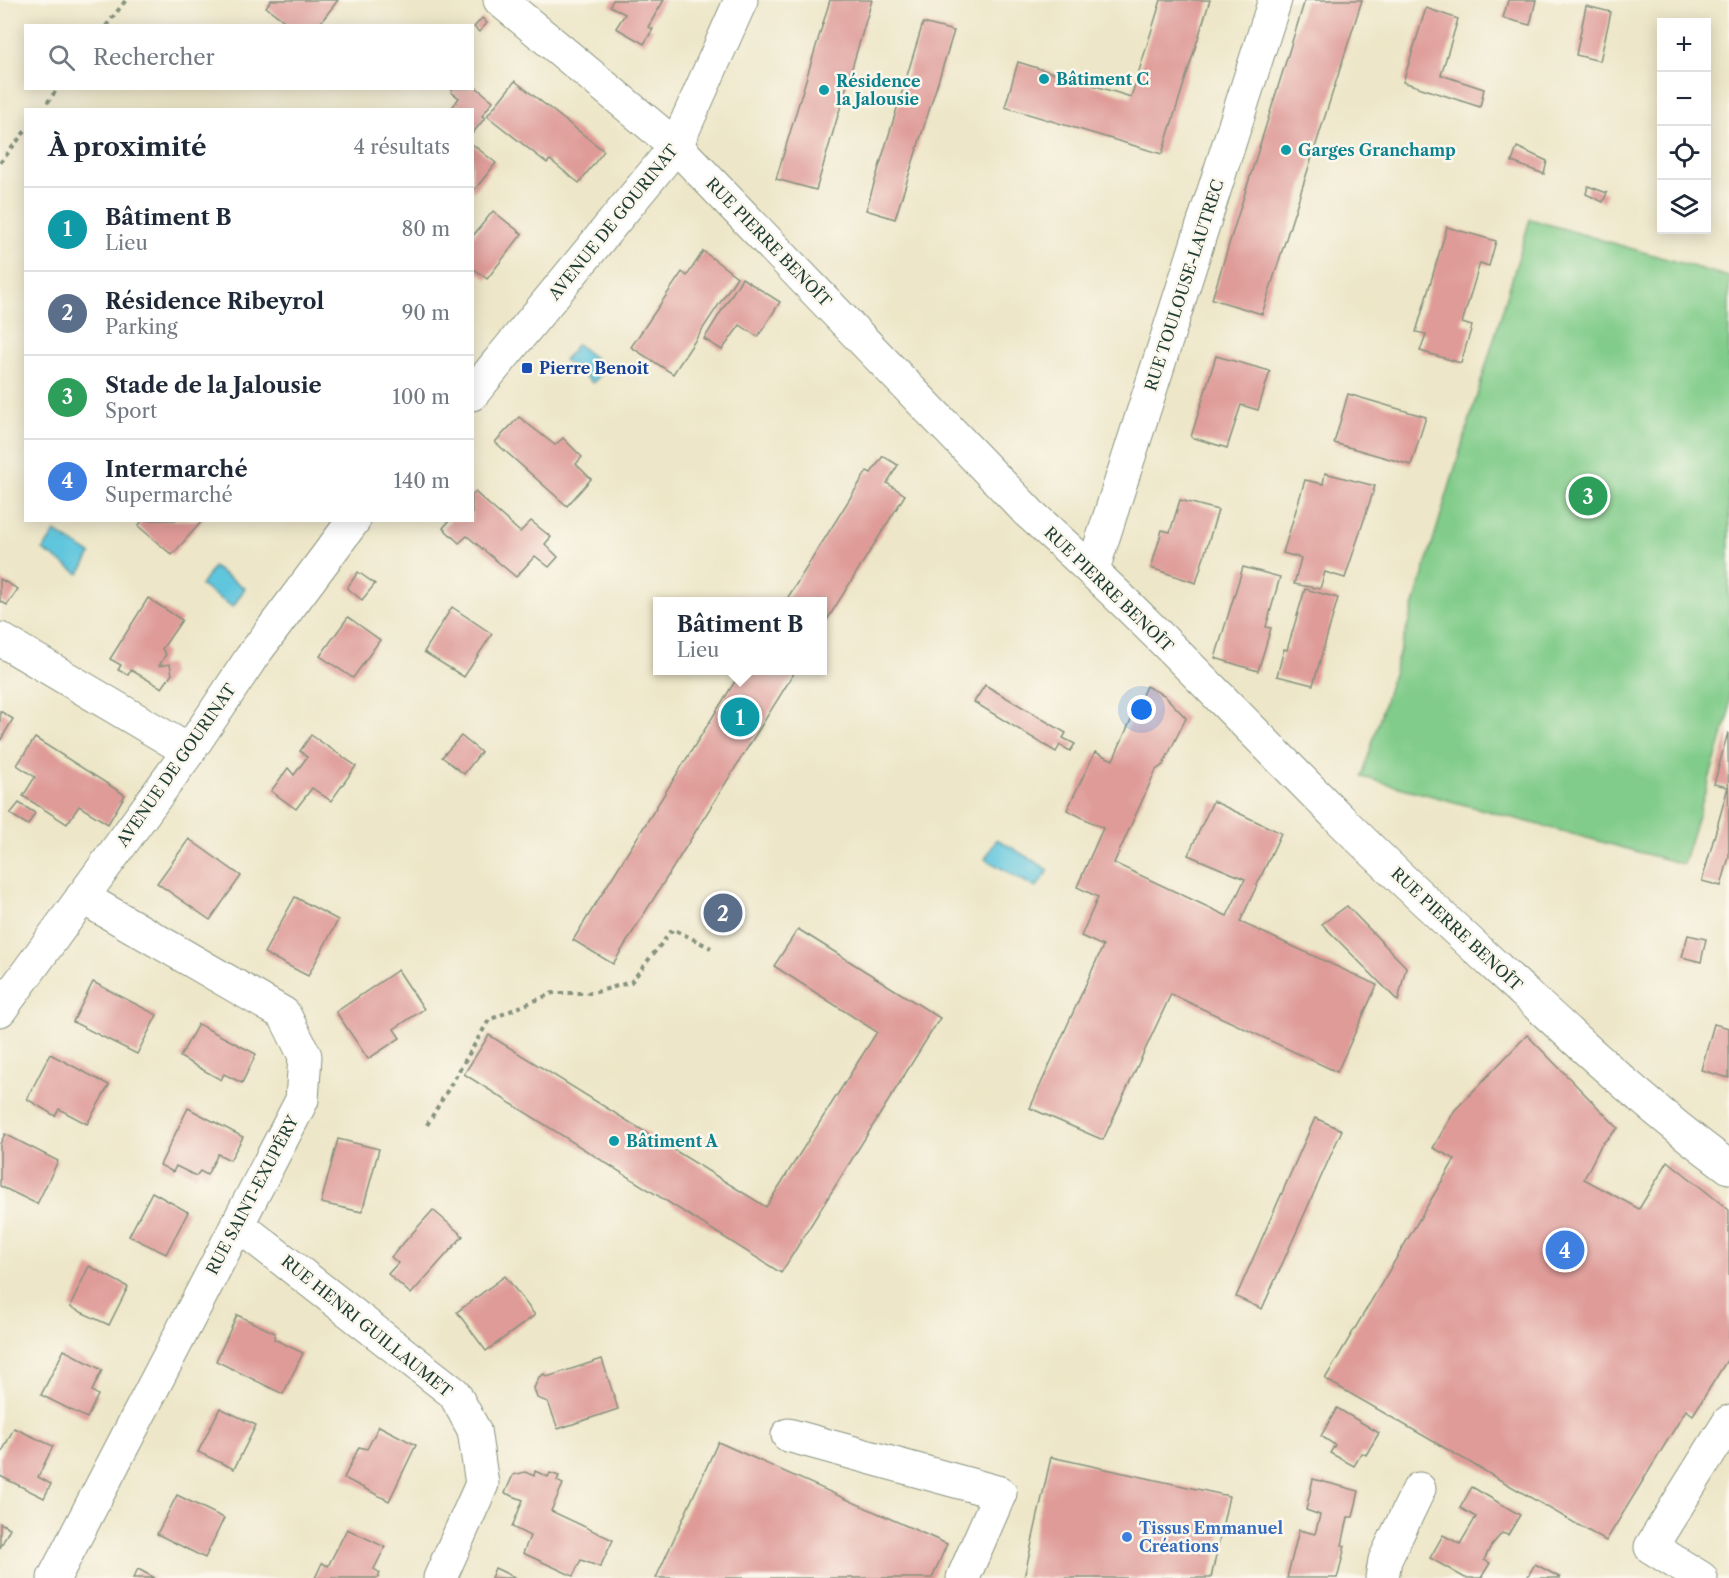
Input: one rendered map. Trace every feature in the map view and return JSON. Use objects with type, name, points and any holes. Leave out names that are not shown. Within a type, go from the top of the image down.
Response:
[{"type":"street","name":"RUE PIERRE BENOÎT","points":[[501,0],[676,146],[1030,514],[1093,569],[1345,823],[1443,918],[1576,1040],[1686,1136],[1729,1167]]},
{"type":"street","name":"AVENUE DE GOURINAT","points":[[474,392],[676,146],[741,0]]},
{"type":"street","name":"RUE TOULOUSE-LAUTREC","points":[[1093,569],[1275,0]]},
{"type":"street","name":"AVENUE DE GOURINAT","points":[[0,1010],[189,751],[250,658],[352,522]]},
{"type":"street","points":[[0,639],[189,751]]},
{"type":"street","name":"RUE SAINT-EXUPÉRY","points":[[54,1578],[302,1100],[305,1056],[284,1014],[82,897]]},
{"type":"street","name":"RUE HENRI GUILLAUMET","points":[[237,1224],[454,1393],[474,1430],[482,1484],[440,1578]]},
{"type":"street","points":[[1701,1578],[1651,1547],[1729,1422]]},
{"type":"street","points":[[788,1436],[1000,1493],[963,1578]]},
{"type":"street","points":[[1382,1578],[1385,1560],[1419,1489]]},
{"type":"path","points":[[108,24],[126,0]]},
{"type":"path","points":[[43,108],[57,90]]},
{"type":"path","points":[[0,164],[24,133]]},
{"type":"path","points":[[427,1125],[489,1020],[553,993],[593,993],[631,982],[674,930],[711,948]]},
{"type":"green space","points":[[1530,219],[1729,277],[1729,715],[1683,864],[1362,777]]},
{"type":"water","points":[[577,344],[607,368],[593,383],[564,360]]},
{"type":"water","points":[[55,532],[91,554],[79,574],[43,550]]},
{"type":"water","points":[[213,567],[245,588],[233,607],[201,586]]},
{"type":"water","points":[[997,839],[1049,870],[1036,888],[985,859]]},
{"type":"building","points":[[271,0],[338,0],[320,24],[288,24],[266,7]]},
{"type":"building","points":[[613,0],[664,0],[648,27],[653,29],[644,44],[616,28],[625,14],[610,6]]},
{"type":"building","name":"Résidence la Jalousie","points":[[830,0],[872,0],[816,190],[776,179]]},
{"type":"building","name":"Bâtiment C","points":[[1161,0],[1210,0],[1162,154],[1005,107],[1018,62],[1131,97]]},
{"type":"building","name":"Garges Granchamp","points":[[1305,0],[1362,0],[1262,314],[1212,299]]},
{"type":"building","points":[[1508,0],[1536,0],[1530,25],[1503,18]]},
{"type":"building","points":[[1586,6],[1611,12],[1600,61],[1576,55]]},
{"type":"building","points":[[1426,8],[1458,19],[1441,75],[1484,89],[1480,107],[1403,82]]},
{"type":"building","points":[[482,18],[487,23],[479,32],[474,27]]},
{"type":"building","points":[[923,23],[954,31],[895,219],[866,210]]},
{"type":"building","points":[[515,81],[604,151],[579,183],[550,160],[547,163],[487,116]]},
{"type":"building","points":[[474,86],[493,101],[482,116],[485,118],[474,132],[474,108],[452,108],[459,98],[451,92],[452,90],[474,90]]},
{"type":"building","points":[[474,146],[496,163],[474,190]]},
{"type":"building","points":[[1517,147],[1547,161],[1544,174],[1512,162]]},
{"type":"building","points":[[1588,186],[1607,193],[1603,202],[1586,194]]},
{"type":"building","points":[[493,211],[522,234],[487,279],[474,269],[474,235]]},
{"type":"building","points":[[1447,227],[1496,241],[1489,266],[1480,263],[1462,323],[1472,326],[1461,363],[1420,351],[1426,334],[1416,332]]},
{"type":"building","points":[[703,251],[737,277],[673,374],[631,347],[682,272],[687,276]]},
{"type":"building","points":[[742,278],[780,302],[758,337],[740,325],[722,350],[704,339]]},
{"type":"building","points":[[1216,356],[1270,371],[1258,410],[1241,405],[1227,448],[1191,437]]},
{"type":"building","points":[[1348,394],[1426,417],[1411,465],[1334,443]]},
{"type":"building","points":[[519,417],[555,445],[563,438],[582,457],[576,464],[591,479],[567,506],[495,442]]},
{"type":"building","points":[[883,456],[898,465],[887,483],[905,495],[827,620],[827,597],[788,597],[867,471],[871,473]]},
{"type":"building","points":[[1325,473],[1375,486],[1345,578],[1325,572],[1320,589],[1294,584],[1301,558],[1283,553],[1305,480],[1323,484]]},
{"type":"building","points":[[474,493],[520,532],[531,521],[551,537],[545,544],[558,557],[549,567],[535,556],[516,577],[467,536],[459,543],[443,528],[448,522],[474,522]]},
{"type":"building","points":[[1180,500],[1218,510],[1196,583],[1151,568],[1162,530],[1170,532]]},
{"type":"building","points":[[141,522],[201,522],[172,555],[138,526]]},
{"type":"building","points":[[1243,567],[1280,577],[1266,627],[1271,628],[1258,671],[1215,658]]},
{"type":"building","points":[[358,572],[375,584],[362,600],[347,588]]},
{"type":"building","points":[[0,579],[18,589],[7,605],[0,601]]},
{"type":"building","points":[[1305,589],[1338,598],[1313,685],[1277,676]]},
{"type":"building","points":[[148,598],[182,620],[162,649],[166,654],[159,666],[170,664],[172,674],[162,688],[131,670],[128,675],[118,670],[121,665],[110,659]]},
{"type":"building","points":[[452,607],[492,634],[464,677],[424,652]]},
{"type":"building","points":[[348,617],[380,640],[353,678],[320,656]]},
{"type":"building","points":[[739,675],[793,675],[613,964],[573,940]]},
{"type":"building","points":[[985,685],[1066,733],[1063,738],[1075,744],[1070,751],[1060,745],[1056,752],[974,702]]},
{"type":"building","points":[[1146,686],[1164,695],[1186,718],[1163,765],[1156,770],[1114,863],[1227,916],[1245,879],[1188,855],[1213,801],[1281,833],[1240,922],[1377,985],[1337,1072],[1171,994],[1103,1140],[1030,1108],[1103,946],[1081,936],[1098,897],[1077,887],[1103,828],[1067,810],[1095,752],[1113,760]]},
{"type":"building","points":[[0,711],[13,719],[0,741]]},
{"type":"building","points":[[1728,732],[1729,857],[1721,886],[1702,881],[1728,787],[1714,784]]},
{"type":"building","points":[[311,735],[356,766],[331,801],[312,788],[296,809],[271,791],[288,768],[294,775],[307,757],[300,751]]},
{"type":"building","points":[[461,736],[481,752],[464,774],[442,757]]},
{"type":"building","points":[[35,738],[125,795],[108,824],[79,806],[67,824],[23,796],[35,777],[17,765]]},
{"type":"building","points":[[19,803],[35,813],[28,825],[10,814]]},
{"type":"building","points":[[189,839],[241,876],[210,920],[157,883]]},
{"type":"building","points":[[295,897],[338,920],[308,976],[264,953]]},
{"type":"building","points":[[1347,906],[1406,967],[1398,1001],[1322,924]]},
{"type":"building","name":"Bâtiment A","points":[[798,929],[940,1018],[781,1273],[464,1074],[489,1035],[766,1207],[877,1032],[774,966]]},
{"type":"building","points":[[1688,935],[1706,939],[1701,962],[1682,957]]},
{"type":"building","points":[[398,970],[424,1009],[394,1029],[400,1038],[368,1059],[336,1012]]},
{"type":"building","points":[[93,982],[157,1015],[137,1054],[73,1022]]},
{"type":"building","points":[[198,1024],[256,1054],[242,1083],[224,1074],[221,1080],[180,1057]]},
{"type":"building","points":[[1714,1024],[1729,1028],[1729,1078],[1701,1070]]},
{"type":"building","points":[[1527,1035],[1618,1128],[1601,1145],[1584,1179],[1639,1209],[1668,1161],[1729,1210],[1729,1357],[1693,1415],[1686,1410],[1606,1541],[1325,1379],[1455,1159],[1433,1148],[1455,1110]]},
{"type":"building","points":[[50,1054],[109,1085],[87,1124],[59,1109],[55,1116],[27,1099]]},
{"type":"building","points":[[188,1108],[243,1137],[230,1160],[218,1154],[207,1175],[200,1171],[196,1176],[176,1166],[173,1172],[160,1165]]},
{"type":"building","points":[[1315,1118],[1342,1130],[1262,1309],[1236,1297]]},
{"type":"building","points":[[5,1134],[58,1161],[37,1204],[0,1186],[0,1144]]},
{"type":"building","points":[[338,1139],[379,1149],[362,1212],[321,1203]]},
{"type":"building","points":[[152,1192],[188,1212],[166,1254],[129,1236]]},
{"type":"building","points":[[433,1210],[463,1236],[411,1294],[388,1274],[398,1263],[391,1257]]},
{"type":"building","points":[[89,1266],[128,1287],[109,1325],[70,1307]]},
{"type":"building","points":[[505,1276],[535,1315],[486,1351],[457,1312]]},
{"type":"building","points":[[237,1315],[275,1333],[274,1339],[303,1353],[283,1394],[216,1361]]},
{"type":"building","points":[[64,1350],[102,1370],[92,1391],[98,1395],[87,1418],[41,1395]]},
{"type":"building","points":[[602,1359],[618,1409],[558,1429],[548,1402],[537,1398],[534,1388],[539,1377],[544,1374],[547,1377]]},
{"type":"building","points":[[220,1408],[256,1425],[234,1469],[198,1452]]},
{"type":"building","points":[[1337,1408],[1379,1433],[1366,1455],[1362,1453],[1354,1466],[1330,1453],[1335,1445],[1321,1436]]},
{"type":"building","points":[[379,1426],[416,1445],[389,1501],[344,1478],[359,1447],[367,1449]]},
{"type":"building","points":[[14,1428],[53,1446],[38,1477],[51,1484],[44,1498],[0,1476],[0,1456]]},
{"type":"building","points":[[718,1442],[947,1544],[932,1578],[656,1578]]},
{"type":"building","name":"Tissus Emmanuel Créations","points":[[1051,1457],[1229,1496],[1211,1578],[1024,1578]]},
{"type":"building","points":[[535,1471],[548,1477],[550,1473],[559,1476],[557,1481],[563,1484],[551,1511],[613,1540],[600,1567],[581,1560],[573,1576],[523,1553],[530,1536],[512,1527],[523,1500],[505,1493],[513,1475],[525,1472],[534,1476]]},
{"type":"building","points":[[1313,1479],[1359,1491],[1353,1517],[1348,1517],[1339,1572],[1337,1578],[1287,1578],[1299,1530],[1315,1534],[1318,1523],[1320,1515],[1306,1510]]},
{"type":"building","points":[[1472,1487],[1520,1515],[1508,1535],[1502,1533],[1491,1546],[1484,1560],[1490,1563],[1481,1578],[1465,1578],[1430,1558],[1443,1535],[1460,1544],[1476,1517],[1460,1508]]},
{"type":"building","points":[[177,1495],[224,1518],[205,1558],[157,1534]]},
{"type":"building","points":[[0,1523],[10,1528],[0,1548]]},
{"type":"building","points":[[347,1529],[385,1547],[374,1569],[380,1573],[378,1578],[315,1578],[322,1563],[328,1566]]},
{"type":"building","points":[[1535,1564],[1561,1578],[1527,1578]]},
{"type":"building","points":[[495,1568],[516,1578],[491,1578]]},
{"type":"building","points":[[138,1569],[155,1578],[133,1578]]},
{"type":"place","name":"Bâtiment C","points":[[1044,79]]},
{"type":"place","name":"Résidence la Jalousie","points":[[824,90]]},
{"type":"place","name":"Garges Granchamp","points":[[1286,150]]},
{"type":"place","name":"Pierre Benoit","points":[[527,368]]},
{"type":"place","name":"Stade de la Jalousie","points":[[1588,496]]},
{"type":"place","name":"Bâtiment B","points":[[740,717]]},
{"type":"place","name":"Résidence Ribeyrol","points":[[723,913]]},
{"type":"place","name":"Bâtiment A","points":[[614,1141]]},
{"type":"place","name":"Intermarché","points":[[1565,1250]]},
{"type":"place","name":"Tissus Emmanuel Créations","points":[[1127,1537]]}]
